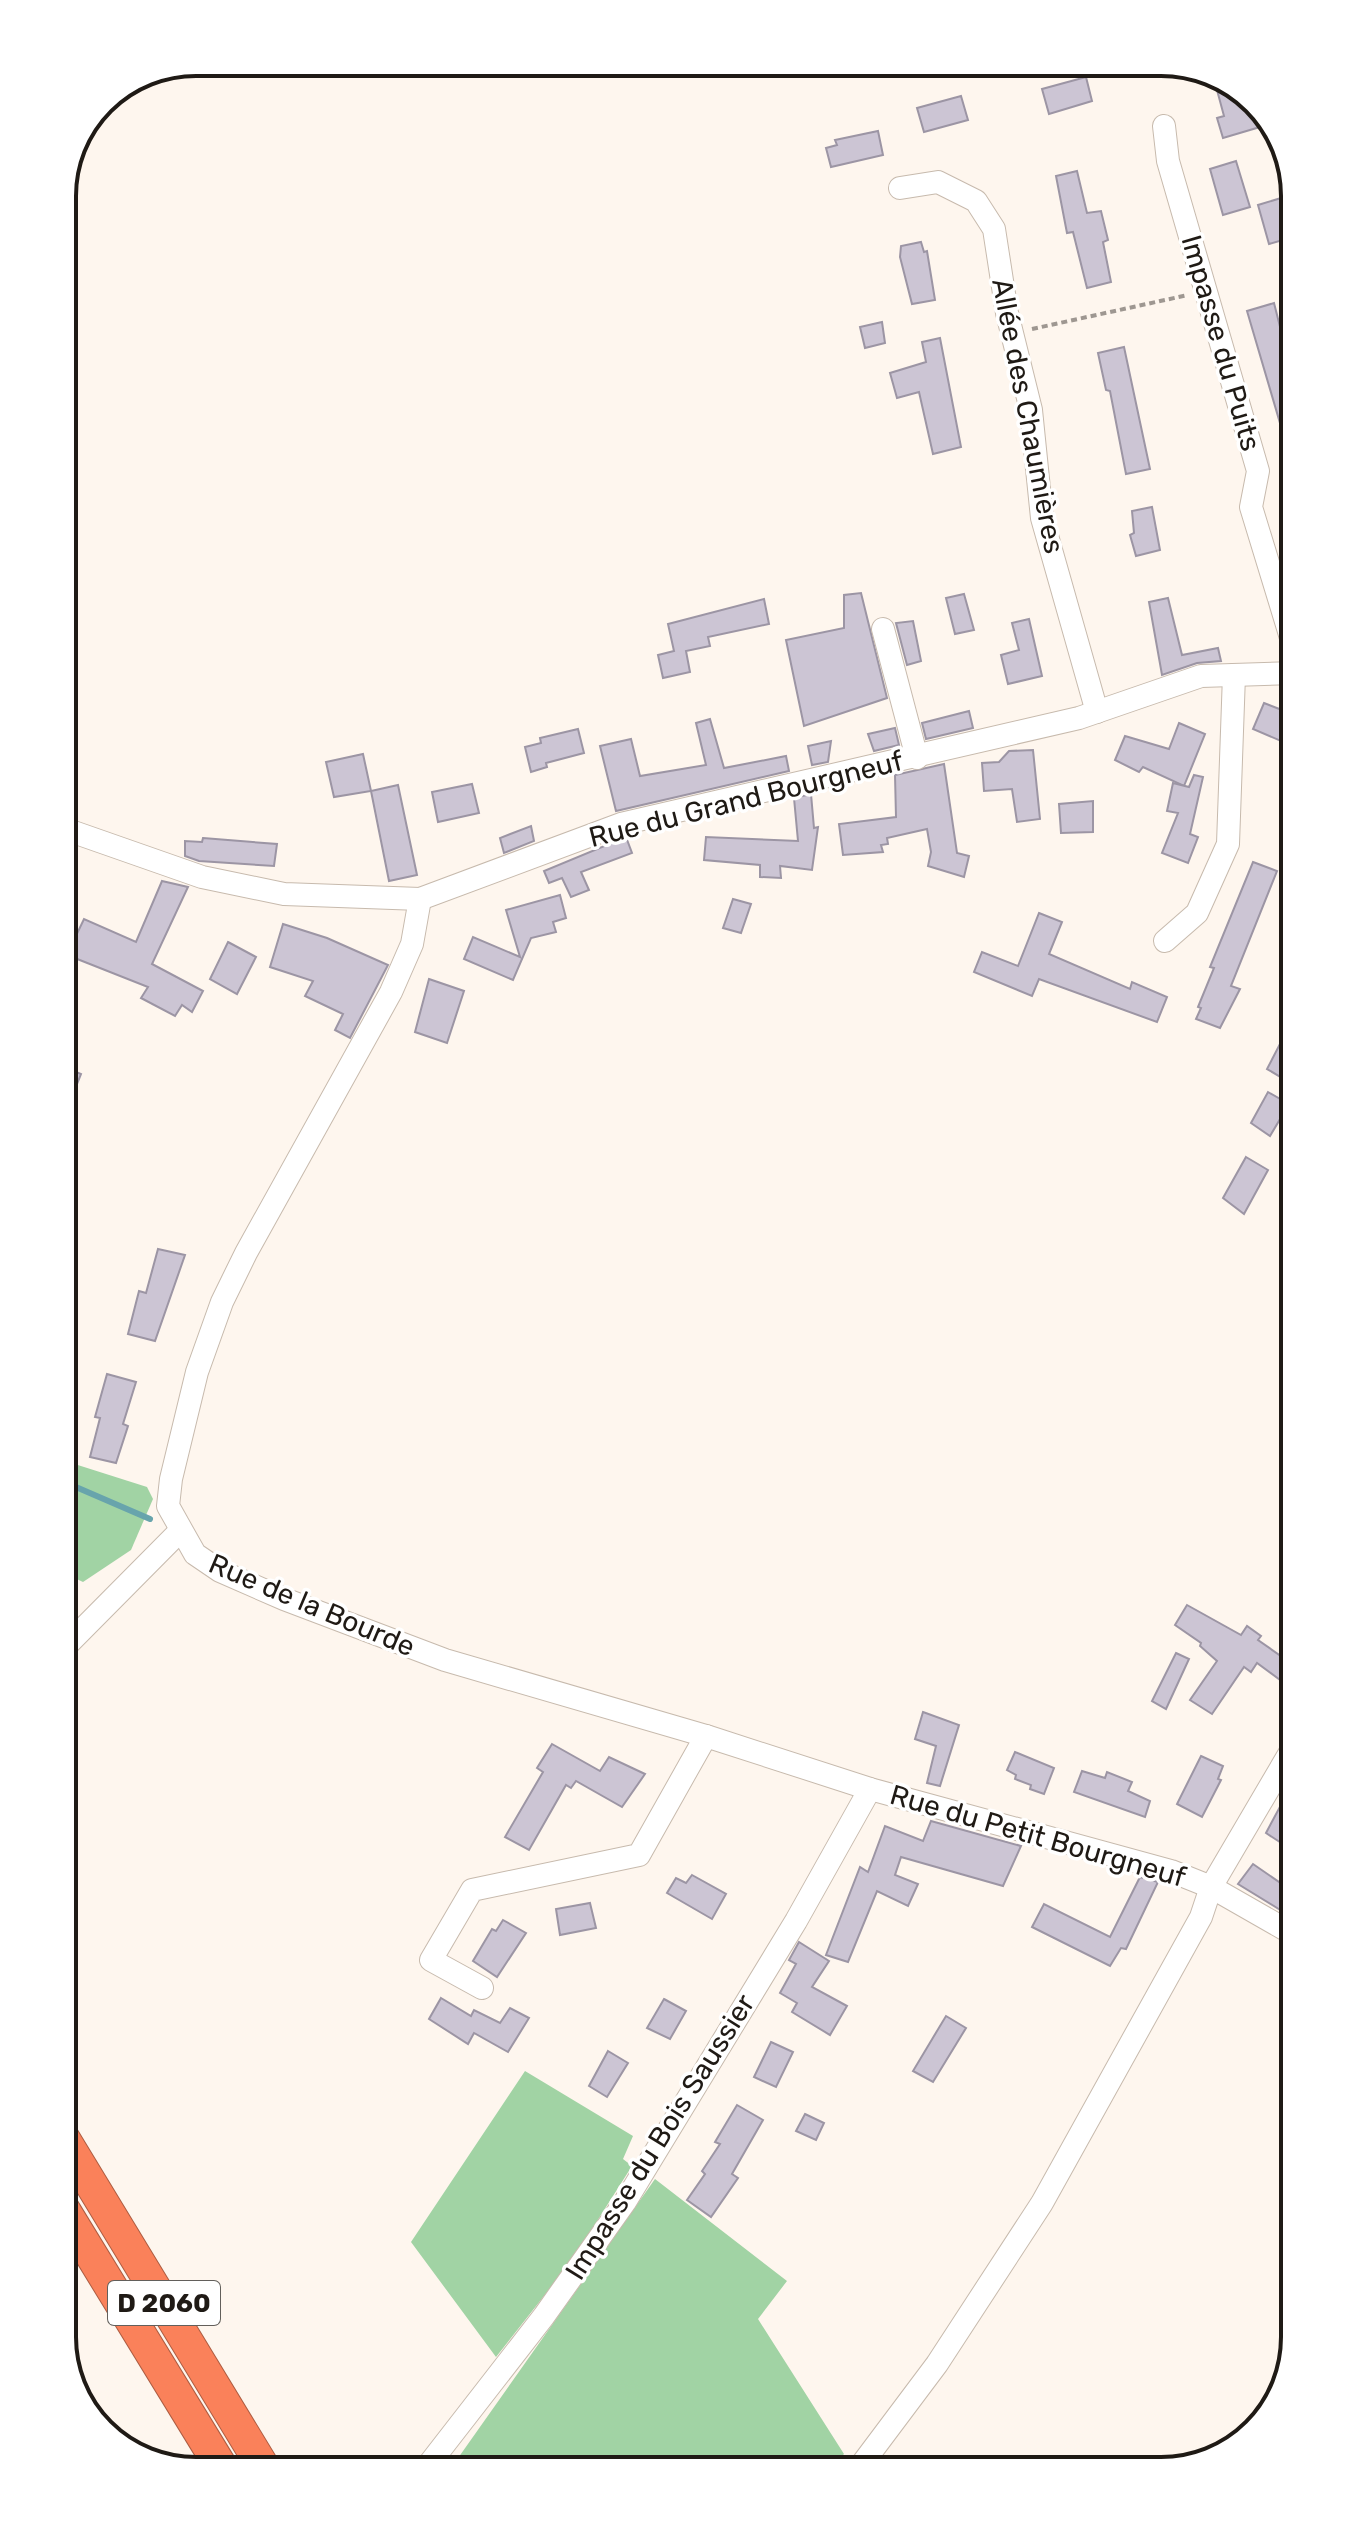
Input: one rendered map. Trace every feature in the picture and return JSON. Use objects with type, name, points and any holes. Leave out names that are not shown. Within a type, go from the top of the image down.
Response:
[{"type":"highway","name":"D 2060","points":[[76,2159],[257,2457]]},
{"type":"highway","name":"D 2060","points":[[76,2230],[215,2457]]},
{"type":"street","name":"Impasse du Puits","points":[[1164,126],[1168,161],[1258,471],[1251,507],[1281,605]]},
{"type":"street","name":"Allée des Chaumières","points":[[900,188],[938,182],[976,201],[994,229],[1012,333],[1031,410],[1042,518],[1097,712]]},
{"type":"street","points":[[883,629],[917,758]]},
{"type":"street","name":"Rue du Grand Bourgneuf","points":[[76,833],[202,877],[284,894],[420,899],[621,824],[917,758],[1097,712],[1201,676],[1281,673]]},
{"type":"street","points":[[1165,941],[1197,913],[1228,844],[1234,675]]},
{"type":"street","name":"Rue de la Bourde","points":[[420,899],[412,944],[391,992],[222,1302],[197,1372],[171,1479],[168,1506],[179,1532],[195,1554],[220,1571],[353,1627],[445,1660],[706,1736]]},
{"type":"street","points":[[76,1636],[179,1532]]},
{"type":"street","points":[[482,1988],[431,1960],[472,1890],[639,1855],[706,1736]]},
{"type":"street","name":"Rue du Petit Bourgneuf","points":[[706,1736],[870,1789],[1171,1871],[1211,1887],[1281,1768]]},
{"type":"street","name":"Impasse du Bois Saussier","points":[[435,2457],[544,2316],[625,2202],[796,1921],[870,1789]]},
{"type":"street","points":[[867,2457],[937,2364],[1042,2203],[1201,1917],[1211,1887],[1281,1927]]},
{"type":"path","points":[[1012,333],[1206,291]]},
{"type":"green space","points":[[76,1464],[147,1487],[153,1499],[131,1550],[83,1582],[76,1579]]},
{"type":"green space","points":[[525,2071],[633,2136],[623,2159],[632,2166],[573,2259],[496,2357],[411,2242]]},
{"type":"green space","points":[[655,2179],[787,2281],[758,2319],[844,2454],[841,2457],[459,2457]]},
{"type":"building","points":[[1086,77],[1092,101],[1049,114],[1042,89]]},
{"type":"building","points":[[1217,90],[1246,111],[1259,127],[1223,138],[1217,118],[1224,116]]},
{"type":"building","points":[[961,96],[968,120],[924,132],[917,108]]},
{"type":"building","points":[[878,131],[883,155],[831,167],[826,148],[837,145],[835,140]]},
{"type":"building","points":[[1236,161],[1250,207],[1223,215],[1210,169]]},
{"type":"building","points":[[1077,171],[1087,213],[1101,211],[1108,240],[1103,242],[1111,282],[1087,288],[1073,232],[1067,233],[1056,176]]},
{"type":"building","points":[[1281,198],[1281,240],[1269,244],[1258,205]]},
{"type":"building","points":[[921,242],[924,252],[927,251],[935,300],[912,304],[900,257],[901,246]]},
{"type":"building","points":[[1274,303],[1281,331],[1281,426],[1247,311]]},
{"type":"building","points":[[882,322],[885,343],[865,348],[860,327]]},
{"type":"building","points":[[940,338],[961,447],[933,454],[919,392],[897,398],[890,373],[926,362],[922,342]]},
{"type":"building","points":[[1124,347],[1150,469],[1126,474],[1110,391],[1106,390],[1098,353]]},
{"type":"building","points":[[1152,507],[1160,550],[1136,556],[1130,535],[1134,533],[1132,511]]},
{"type":"building","points":[[861,593],[887,698],[804,726],[786,640],[844,628],[844,595]]},
{"type":"building","points":[[964,594],[974,630],[955,634],[946,598]]},
{"type":"building","points":[[1168,598],[1182,655],[1218,648],[1221,661],[1197,663],[1162,675],[1149,602]]},
{"type":"building","points":[[764,599],[769,624],[708,637],[710,646],[686,651],[690,672],[663,678],[658,655],[674,651],[668,624]]},
{"type":"building","points":[[1029,619],[1042,676],[1008,684],[1001,655],[1019,650],[1012,623]]},
{"type":"building","points":[[913,621],[921,661],[907,665],[896,623]]},
{"type":"building","points":[[1264,703],[1281,710],[1281,741],[1253,729]]},
{"type":"building","points":[[969,711],[973,728],[926,739],[922,723]]},
{"type":"building","points":[[710,719],[724,768],[786,756],[789,771],[616,811],[600,746],[631,739],[640,776],[706,765],[696,723]]},
{"type":"building","points":[[1179,723],[1205,734],[1184,786],[1143,767],[1139,772],[1115,760],[1125,736],[1169,749]]},
{"type":"building","points":[[895,728],[899,745],[874,751],[868,734]]},
{"type":"building","points":[[578,729],[584,753],[546,763],[547,767],[531,772],[525,747],[541,743],[540,738]]},
{"type":"building","points":[[831,741],[828,762],[812,765],[808,746]]},
{"type":"building","points":[[1033,750],[1040,819],[1017,822],[1012,789],[984,791],[982,763],[999,762],[1009,751]]},
{"type":"building","points":[[363,754],[371,791],[334,797],[326,762]]},
{"type":"building","points":[[944,764],[957,853],[969,856],[964,877],[928,866],[931,852],[927,829],[887,838],[888,844],[881,845],[883,852],[843,855],[839,824],[896,817],[895,775]]},
{"type":"building","points":[[1194,775],[1203,777],[1190,834],[1198,837],[1188,863],[1162,853],[1178,813],[1167,811],[1173,783],[1189,787]]},
{"type":"building","points":[[472,784],[479,813],[438,822],[432,792]]},
{"type":"building","points":[[398,785],[417,875],[389,881],[371,791]]},
{"type":"building","points":[[811,794],[814,828],[818,827],[812,870],[780,866],[781,878],[760,877],[760,865],[704,860],[706,837],[798,841],[794,798]]},
{"type":"building","points":[[1093,801],[1093,832],[1061,833],[1059,804]]},
{"type":"building","points":[[531,826],[534,841],[504,853],[500,838]]},
{"type":"building","points":[[626,837],[632,853],[581,872],[589,890],[571,897],[562,878],[549,883],[544,871]]},
{"type":"building","points":[[203,838],[277,844],[274,866],[199,861],[185,856],[185,841],[202,842]]},
{"type":"building","points":[[1253,862],[1277,871],[1231,986],[1240,989],[1220,1028],[1196,1019],[1201,1008],[1198,1007],[1214,968],[1210,967]]},
{"type":"building","points":[[162,881],[188,887],[152,964],[203,991],[192,1012],[182,1005],[175,1016],[141,998],[148,987],[76,959],[76,936],[84,919],[136,942]]},
{"type":"building","points":[[560,895],[566,918],[553,922],[556,932],[531,938],[513,980],[464,959],[473,937],[520,957],[506,910]]},
{"type":"building","points":[[733,899],[751,904],[741,933],[723,928]]},
{"type":"building","points":[[1039,913],[1062,922],[1049,954],[1130,989],[1132,982],[1167,997],[1157,1022],[1039,979],[1032,996],[974,972],[982,952],[1018,966]]},
{"type":"building","points":[[283,924],[327,938],[388,965],[350,1038],[335,1030],[343,1014],[305,996],[313,981],[270,967]]},
{"type":"building","points":[[228,942],[256,957],[237,994],[210,979]]},
{"type":"building","points":[[429,979],[464,991],[447,1043],[415,1032]]},
{"type":"building","points":[[1281,1042],[1281,1077],[1267,1069]]},
{"type":"building","points":[[1268,1092],[1281,1099],[1281,1117],[1270,1136],[1251,1123]]},
{"type":"building","points":[[1246,1157],[1268,1170],[1244,1214],[1223,1198]]},
{"type":"building","points":[[158,1249],[185,1255],[155,1341],[128,1334],[139,1291],[146,1293]]},
{"type":"building","points":[[107,1374],[136,1382],[123,1424],[128,1426],[116,1463],[90,1457],[100,1418],[95,1417]]},
{"type":"building","points":[[1187,1605],[1241,1635],[1247,1626],[1261,1636],[1258,1640],[1281,1656],[1281,1681],[1257,1663],[1251,1672],[1244,1667],[1212,1714],[1190,1700],[1217,1661],[1200,1646],[1201,1643],[1175,1625]]},
{"type":"building","points":[[1176,1653],[1189,1659],[1166,1709],[1152,1701]]},
{"type":"building","points":[[923,1712],[959,1725],[940,1786],[927,1783],[936,1746],[915,1739]]},
{"type":"building","points":[[552,1744],[600,1771],[609,1757],[645,1774],[622,1807],[576,1781],[571,1788],[566,1785],[529,1850],[505,1837],[543,1772],[537,1768]]},
{"type":"building","points":[[1015,1752],[1054,1768],[1044,1794],[1030,1789],[1031,1785],[1015,1779],[1016,1775],[1007,1770]]},
{"type":"building","points":[[1201,1756],[1223,1766],[1218,1779],[1221,1780],[1202,1817],[1177,1804]]},
{"type":"building","points":[[1082,1771],[1105,1778],[1107,1772],[1132,1782],[1128,1791],[1150,1801],[1145,1817],[1074,1792]]},
{"type":"building","points":[[1281,1805],[1281,1843],[1266,1833]]},
{"type":"building","points":[[931,1821],[1021,1846],[1003,1886],[901,1857],[895,1875],[918,1884],[908,1906],[877,1891],[848,1962],[826,1955],[860,1867],[868,1872],[885,1826],[923,1841]]},
{"type":"building","points":[[1253,1864],[1281,1883],[1281,1910],[1238,1884]]},
{"type":"building","points":[[692,1875],[726,1894],[712,1919],[667,1893],[676,1878],[686,1883]]},
{"type":"building","points":[[1140,1877],[1158,1882],[1126,1949],[1121,1948],[1110,1966],[1032,1927],[1044,1904],[1110,1937]]},
{"type":"building","points":[[590,1903],[596,1928],[560,1935],[556,1909]]},
{"type":"building","points":[[503,1920],[526,1933],[497,1977],[473,1961],[492,1929],[496,1931]]},
{"type":"building","points":[[799,1942],[829,1961],[812,1987],[847,2006],[830,2035],[792,2012],[797,2003],[780,1993],[796,1964],[789,1960]]},
{"type":"building","points":[[441,1998],[471,2016],[474,2010],[500,2023],[510,2008],[529,2018],[508,2052],[474,2033],[468,2044],[429,2019]]},
{"type":"building","points":[[664,1999],[686,2011],[670,2039],[647,2028]]},
{"type":"building","points":[[946,2016],[966,2028],[933,2082],[913,2071]]},
{"type":"building","points":[[771,2042],[793,2052],[776,2087],[754,2077]]},
{"type":"building","points":[[608,2051],[628,2063],[607,2097],[589,2086]]},
{"type":"building","points":[[737,2105],[763,2120],[732,2174],[738,2178],[711,2217],[687,2200],[705,2174],[702,2171],[720,2144],[715,2142]]},
{"type":"building","points":[[805,2114],[824,2123],[816,2140],[796,2131]]},
{"type":"waterway","points":[[76,1487],[150,1519]]}]
